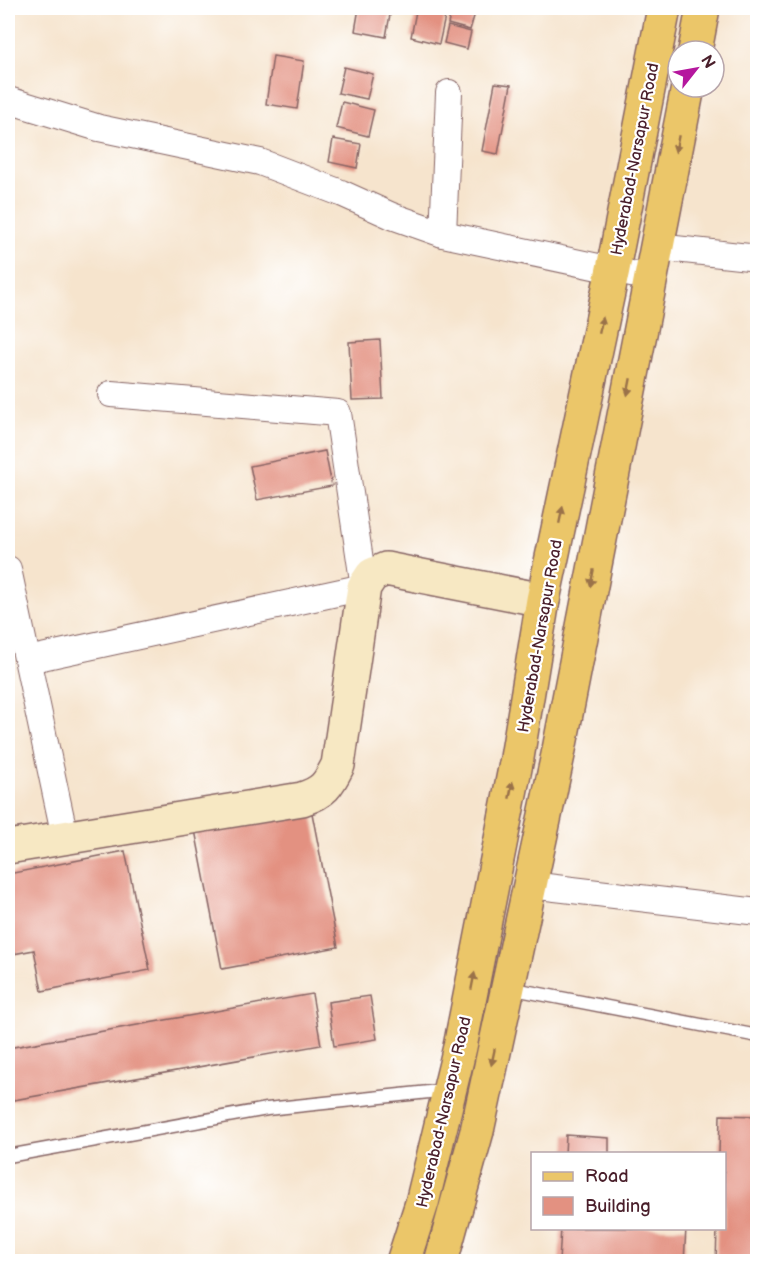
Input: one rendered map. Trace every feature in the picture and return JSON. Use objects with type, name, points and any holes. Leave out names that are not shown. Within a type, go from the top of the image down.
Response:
[{"type":"main road","name":"Hyderabad-Narsapur Road","points":[[403,1262],[422,1203],[460,1047],[517,758],[543,600],[613,269],[664,8]]},
{"type":"main road","points":[[697,39],[703,8]]},
{"type":"main road","points":[[441,1262],[477,1131],[558,755],[686,99]]},
{"type":"street","points":[[443,234],[449,93]]},
{"type":"street","points":[[8,100],[99,128],[260,162],[295,174],[392,216],[443,234],[613,269],[653,262],[758,258]]},
{"type":"street","points":[[8,847],[302,799],[316,794],[328,784],[338,765],[364,587],[338,413],[111,394]]},
{"type":"street","points":[[8,569],[64,837]]},
{"type":"street","points":[[28,660],[364,587],[372,575],[386,569],[543,600]]},
{"type":"street","points":[[530,885],[758,912]]},
{"type":"lane","points":[[508,987],[758,1036]]},
{"type":"lane","points":[[8,1156],[267,1109],[450,1089]]},
{"type":"building","points":[[359,8],[391,9],[386,37],[355,31]]},
{"type":"building","points":[[452,8],[475,13],[470,30],[448,24]]},
{"type":"building","points":[[416,11],[445,17],[439,44],[411,37]]},
{"type":"building","points":[[448,26],[471,32],[467,49],[444,43]]},
{"type":"building","points":[[273,56],[304,61],[297,109],[266,104]]},
{"type":"building","points":[[344,67],[373,74],[367,99],[338,93]]},
{"type":"building","points":[[495,83],[511,85],[498,154],[482,151]]},
{"type":"building","points":[[342,102],[374,110],[368,136],[336,128]]},
{"type":"building","points":[[333,139],[361,144],[357,168],[329,162]]},
{"type":"building","points":[[380,340],[383,399],[352,400],[349,342]]},
{"type":"building","points":[[325,451],[332,486],[257,500],[250,466]]},
{"type":"building","points":[[311,808],[338,947],[222,969],[195,830]]},
{"type":"building","points":[[125,851],[150,970],[42,991],[34,950],[8,955],[8,874]]},
{"type":"building","points":[[312,994],[321,1045],[8,1101],[8,1048]]},
{"type":"building","points":[[370,996],[377,1039],[334,1046],[328,1002]]},
{"type":"building","points":[[720,1115],[758,1116],[758,1262],[716,1262],[717,1230],[726,1230],[726,1152],[719,1152]]},
{"type":"building","points":[[566,1135],[609,1138],[609,1152],[565,1152]]},
{"type":"building","points":[[561,1230],[686,1230],[684,1262],[559,1262]]}]
